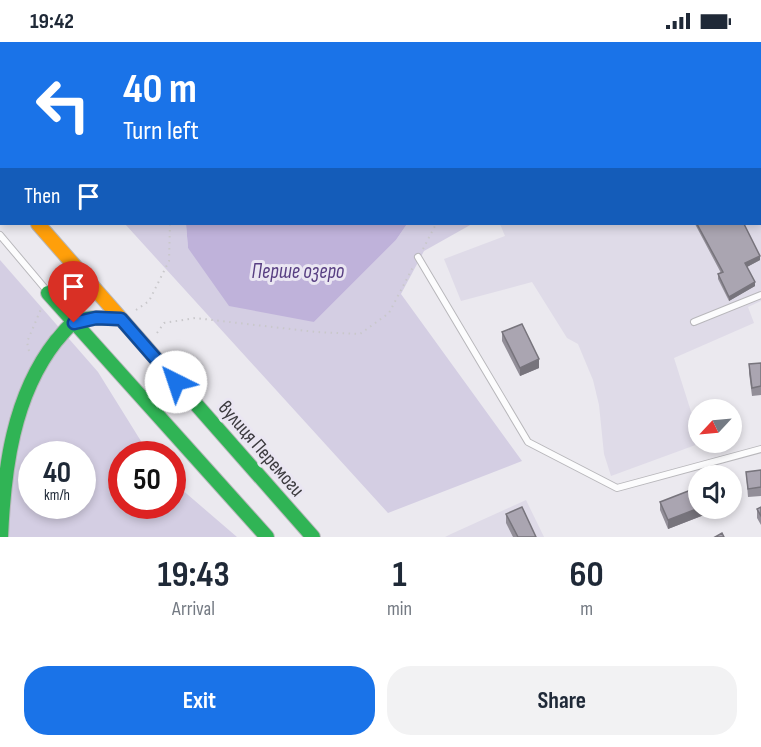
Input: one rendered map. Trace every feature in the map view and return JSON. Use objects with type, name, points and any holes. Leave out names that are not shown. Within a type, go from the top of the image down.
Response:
[{"type":"street","name":"вулиця Перемоги","points":[[39,225],[313,537]]},
{"type":"street","points":[[48,293],[267,537]]},
{"type":"street","points":[[1,537],[2,508],[10,446],[33,374],[52,345],[74,323],[96,318],[121,319]]},
{"type":"lane","points":[[0,235],[48,293]]},
{"type":"lane","points":[[418,257],[528,442],[617,488],[761,449]]},
{"type":"lane","points":[[694,322],[761,295]]},
{"type":"path","points":[[121,319],[149,302],[169,261],[170,225]]},
{"type":"path","points":[[146,347],[164,323],[195,318],[316,332],[360,334],[389,313],[435,225]]},
{"type":"path","points":[[33,374],[27,342],[48,293]]},
{"type":"shaded area","points":[[126,225],[186,225],[188,248],[314,322],[396,240],[406,225],[470,225],[424,251],[401,294],[522,461],[388,513]]},
{"type":"shaded area","points":[[500,225],[761,225],[761,301],[748,307],[754,323],[674,358],[688,402],[688,448],[611,476],[604,454],[599,405],[593,380],[578,344],[567,338],[532,282],[461,301],[444,259],[505,236]]},
{"type":"shaded area","points":[[0,260],[98,372],[141,441],[108,441],[108,519],[186,519],[186,493],[237,537],[0,537]]},
{"type":"shaded area","points":[[526,500],[544,537],[445,537],[451,534]]},
{"type":"water","name":"Перше озеро","points":[[186,225],[406,225],[396,240],[314,322],[229,306],[188,248]]},
{"type":"building","points":[[698,225],[744,225],[760,256],[745,263],[755,282],[729,297],[718,274],[723,272]]},
{"type":"building","points":[[522,324],[539,359],[520,368],[502,332]]},
{"type":"building","points":[[761,363],[761,386],[752,388],[749,364]]},
{"type":"building","points":[[761,470],[761,487],[748,489],[746,472]]},
{"type":"building","points":[[688,491],[688,512],[668,520],[660,502]]},
{"type":"building","points":[[522,507],[536,537],[518,537],[506,514]]},
{"type":"traffic: fast","points":[[48,293],[267,537]]},
{"type":"traffic: fast","points":[[1,537],[8,460],[20,409],[41,362],[67,328],[75,322],[92,318],[121,319]]},
{"type":"traffic: fast","points":[[180,386],[313,537]]},
{"type":"traffic: slow","points":[[39,225],[180,386]]},
{"type":"route","points":[[74,323],[96,318],[121,319],[176,382]]}]
